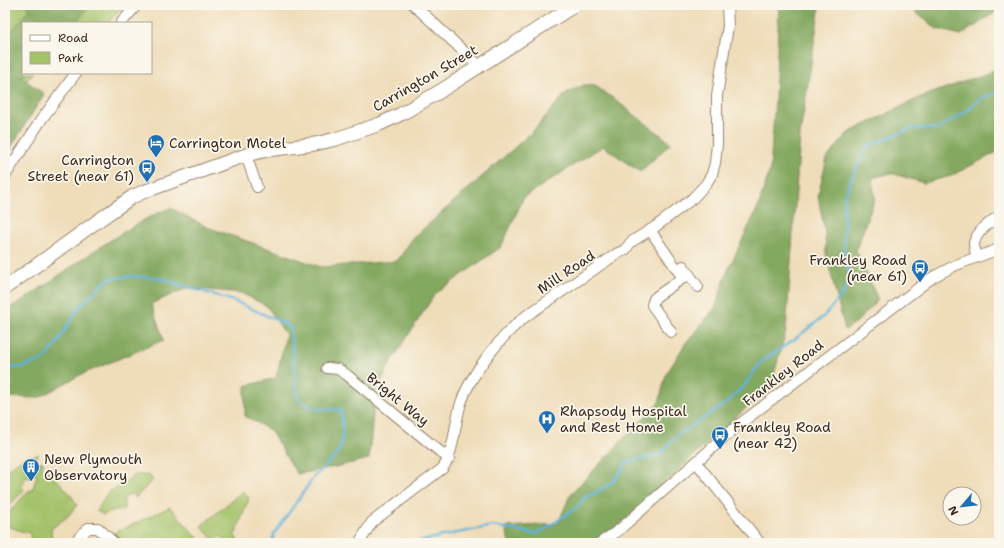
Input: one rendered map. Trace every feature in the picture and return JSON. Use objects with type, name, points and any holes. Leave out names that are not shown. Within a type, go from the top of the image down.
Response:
[{"type":"main road","name":"Carrington Street","points":[[5,288],[132,197],[154,187],[246,155],[267,150],[315,144],[359,132],[401,114],[575,5]]},
{"type":"street","points":[[121,22],[137,5]]},
{"type":"street","points":[[414,5],[475,62],[478,67]]},
{"type":"street","name":"Mill Road","points":[[449,459],[460,405],[464,394],[493,349],[514,326],[526,316],[618,253],[625,250],[631,242],[652,229],[692,199],[706,184],[712,174],[718,144],[717,96],[728,26],[727,5]]},
{"type":"street","points":[[5,176],[41,120],[75,74]]},
{"type":"street","points":[[246,155],[257,186]]},
{"type":"street","points":[[977,257],[974,244],[976,237],[999,216]]},
{"type":"street","points":[[652,229],[698,287]]},
{"type":"street","points":[[652,229],[683,278],[657,296],[652,304],[671,332]]},
{"type":"street","name":"Frankley Road","points":[[600,543],[619,530],[737,426],[933,277],[956,265],[999,249]]},
{"type":"street","name":"Bright Way","points":[[327,368],[338,369],[347,375],[449,459]]},
{"type":"street","points":[[359,543],[372,522],[443,468],[449,459]]},
{"type":"street","points":[[696,462],[760,543]]},
{"type":"street","points":[[74,543],[88,528],[98,528],[114,543]]},
{"type":"green space","points":[[5,5],[125,5],[109,22],[22,22],[22,74],[32,74],[26,81],[44,94],[5,157]]},
{"type":"green space","points":[[26,5],[90,5],[77,22],[22,22],[22,74],[25,74],[21,77],[44,94],[5,157],[5,39],[30,9]]},
{"type":"green space","points":[[779,5],[820,5],[800,135],[786,331],[771,385],[600,543],[509,543],[506,527],[558,524],[570,495],[659,402],[666,375],[685,344],[715,308],[728,270],[758,207],[770,170]]},
{"type":"green space","points":[[912,5],[999,5],[999,10],[961,35],[937,29],[914,11]]},
{"type":"green space","points":[[999,69],[999,151],[951,176],[924,183],[891,173],[872,178],[875,198],[856,250],[878,300],[858,321],[845,330],[826,254],[825,233],[818,196],[827,158],[848,133],[921,97]]},
{"type":"green space","points":[[584,85],[594,85],[671,143],[640,172],[603,146],[524,197],[501,247],[435,294],[391,362],[375,392],[369,459],[297,474],[270,430],[245,416],[245,386],[276,378],[286,335],[267,306],[241,293],[187,288],[151,304],[164,340],[80,375],[38,398],[5,397],[5,311],[111,240],[159,212],[171,208],[207,227],[321,267],[397,261],[413,238],[531,133],[566,93]]},
{"type":"green space","points":[[39,454],[33,462],[43,462],[42,469],[51,473],[71,495],[77,505],[67,517],[51,529],[51,543],[29,543],[31,539],[29,532],[23,532],[5,526],[5,517],[29,490],[32,491],[37,475],[32,474],[31,477],[26,476],[22,487],[24,490],[5,510],[5,471],[22,459]]},
{"type":"green space","points":[[149,475],[153,480],[135,498],[133,493],[124,498],[124,510],[116,510],[103,515],[97,511],[110,491],[122,486],[131,479],[132,476]]},
{"type":"green space","points":[[243,491],[249,498],[236,533],[234,534],[238,541],[235,543],[227,543],[221,536],[214,541],[201,526]]},
{"type":"green space","points":[[170,507],[202,543],[123,543],[112,534]]},
{"type":"waterway","points":[[414,543],[493,526],[535,534],[542,531],[579,506],[584,498],[614,481],[627,462],[660,455],[675,437],[725,404],[744,386],[761,362],[795,339],[823,317],[843,294],[850,277],[844,250],[844,199],[851,179],[868,146],[913,128],[937,129],[964,113],[983,97],[999,93]]},
{"type":"waterway","points":[[5,368],[22,367],[45,359],[80,306],[108,279],[132,276],[159,278],[234,301],[290,326],[298,400],[315,409],[341,410],[343,436],[340,449],[314,477],[274,534],[272,543]]},
{"type":"place","name":"Carrington Motel","points":[[156,158]]},
{"type":"place","name":"Carrington Street (near 61)","points":[[147,183]]},
{"type":"place","name":"Frankley Road (near 61)","points":[[920,283]]},
{"type":"place","name":"Rhapsody Hospital and Rest Home","points":[[547,434]]},
{"type":"place","name":"Frankley Road (near 42)","points":[[720,450]]},
{"type":"place","name":"New Plymouth Observatory","points":[[31,482]]}]
